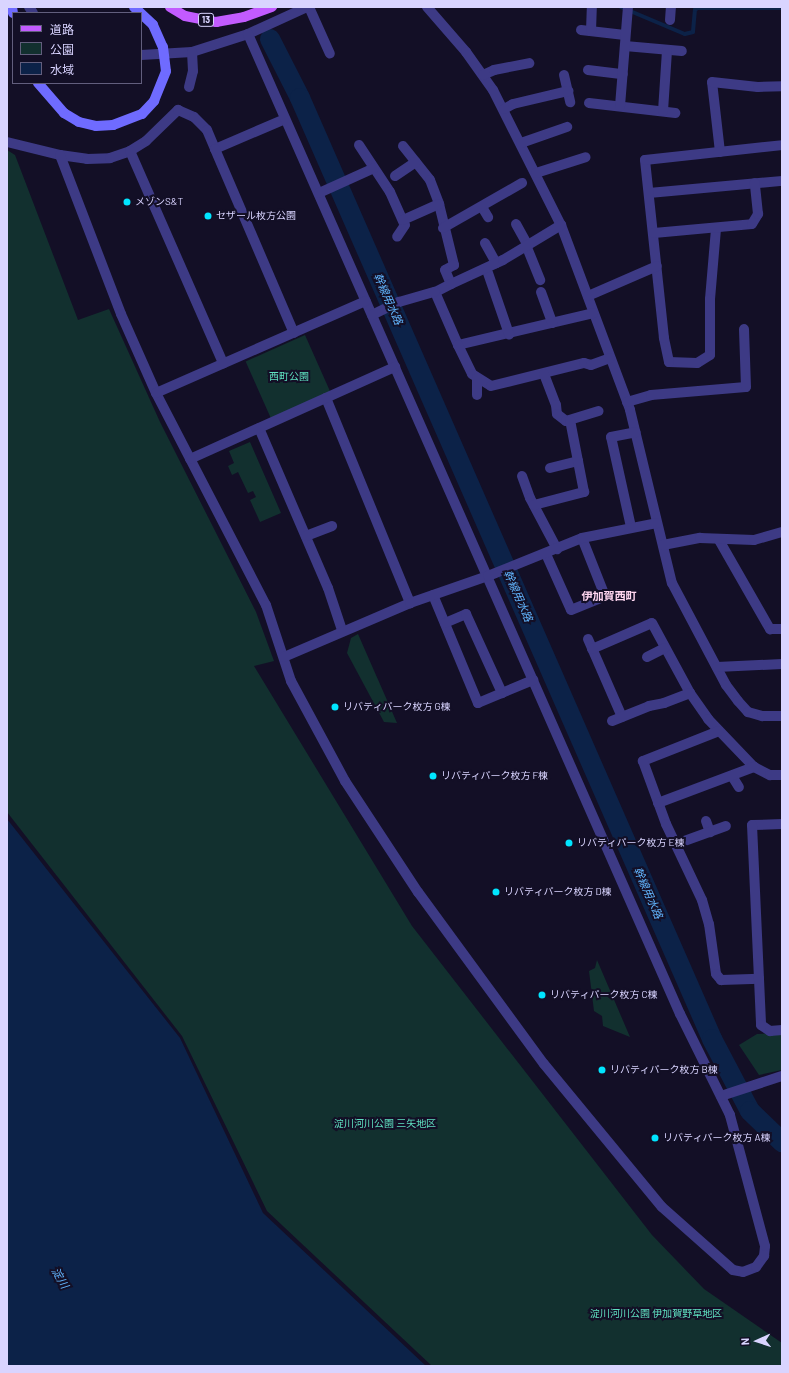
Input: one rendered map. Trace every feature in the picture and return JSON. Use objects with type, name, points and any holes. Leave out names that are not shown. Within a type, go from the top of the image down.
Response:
[{"type":"main road","name":"13","points":[[170,7],[185,16],[200,20],[230,21],[244,18],[272,7]]},
{"type":"main road","points":[[39,84],[64,113],[79,122],[96,126],[113,125],[142,114],[154,101],[166,71],[163,47],[153,25],[142,15]]},
{"type":"street","points":[[142,55],[192,52],[248,34],[308,7],[330,54]]},
{"type":"street","points":[[427,7],[483,75],[504,109],[561,225],[627,402],[636,432],[672,583],[726,685],[748,712],[762,716],[782,716]]},
{"type":"street","points":[[592,7],[586,30],[626,34]]},
{"type":"street","points":[[620,106],[628,7]]},
{"type":"street","points":[[670,20],[671,7]]},
{"type":"street","points":[[60,155],[121,314],[156,393],[266,605],[291,681],[345,781],[418,892],[544,1064],[662,1207],[733,1270],[743,1272],[756,1267],[764,1256],[765,1246],[730,1115],[680,1014],[248,34]]},
{"type":"street","points":[[625,46],[682,51]]},
{"type":"street","points":[[664,111],[667,50]]},
{"type":"street","points":[[189,87],[192,71],[192,52]]},
{"type":"street","points":[[483,75],[494,70],[529,64]]},
{"type":"street","points":[[588,70],[622,74]]},
{"type":"street","points":[[564,75],[570,102]]},
{"type":"street","points":[[720,152],[712,82],[758,87],[782,86]]},
{"type":"street","points":[[504,109],[513,104],[568,91]]},
{"type":"street","points":[[589,103],[675,113]]},
{"type":"street","points":[[7,142],[60,155],[87,159],[110,158],[130,152],[146,141],[179,107],[194,117],[207,130],[294,332]]},
{"type":"street","points":[[216,149],[285,119]]},
{"type":"street","points":[[521,143],[567,127]]},
{"type":"street","points":[[359,145],[390,192],[403,220],[405,225],[397,237]]},
{"type":"street","points":[[403,146],[430,180],[439,204],[454,265],[445,270],[450,284]]},
{"type":"street","points":[[716,229],[710,299],[710,355],[697,363],[669,362],[664,338],[654,233],[645,160],[782,146]]},
{"type":"street","points":[[130,152],[223,363]]},
{"type":"street","points":[[536,173],[586,157]]},
{"type":"street","points":[[395,176],[416,162]]},
{"type":"street","points":[[319,193],[374,168]]},
{"type":"street","points":[[649,193],[782,181]]},
{"type":"street","points":[[444,228],[522,183]]},
{"type":"street","points":[[654,233],[716,229],[752,224],[758,214],[755,183]]},
{"type":"street","points":[[403,220],[439,204]]},
{"type":"street","points":[[482,207],[488,217]]},
{"type":"street","points":[[516,224],[527,245],[540,280]]},
{"type":"street","points":[[372,315],[399,302],[435,292],[496,263],[561,225]]},
{"type":"street","points":[[485,244],[496,263]]},
{"type":"street","points":[[588,296],[657,266]]},
{"type":"street","points":[[488,273],[509,334]]},
{"type":"street","points":[[435,292],[472,374],[491,386],[584,363],[591,365],[610,358]]},
{"type":"street","points":[[541,292],[552,323]]},
{"type":"street","points":[[156,393],[366,301]]},
{"type":"street","points":[[458,345],[594,313]]},
{"type":"street","points":[[627,402],[651,395],[746,387],[744,329]]},
{"type":"street","points":[[190,459],[395,368]]},
{"type":"street","points":[[544,374],[556,405],[557,414],[566,421],[598,411]]},
{"type":"street","points":[[477,378],[477,395]]},
{"type":"street","points":[[326,398],[410,602]]},
{"type":"street","points":[[534,505],[584,492],[570,420]]},
{"type":"street","points":[[259,428],[328,588],[342,630]]},
{"type":"street","points":[[631,527],[611,437],[636,432]]},
{"type":"street","points":[[550,468],[578,462]]},
{"type":"street","points":[[522,476],[534,505],[556,549]]},
{"type":"street","points":[[284,657],[342,630],[410,602],[488,576],[546,554],[582,538],[611,534],[631,527],[657,522]]},
{"type":"street","points":[[306,536],[332,526]]},
{"type":"street","points":[[663,545],[700,538],[719,540],[754,540],[782,532]]},
{"type":"street","points":[[546,554],[571,610],[605,596],[582,538]]},
{"type":"street","points":[[719,540],[770,629],[782,629]]},
{"type":"street","points":[[433,595],[478,703],[533,680]]},
{"type":"street","points":[[445,623],[466,614],[502,693]]},
{"type":"street","points":[[690,693],[664,704],[649,706],[617,719],[590,644],[652,623],[690,693],[719,732],[754,767],[770,775],[782,775]]},
{"type":"street","points":[[647,656],[665,648]]},
{"type":"street","points":[[717,668],[782,664]]},
{"type":"street","points":[[719,732],[643,761],[658,803],[702,900],[709,924],[716,974],[721,980],[759,979]]},
{"type":"street","points":[[658,803],[754,767]]},
{"type":"street","points":[[732,776],[739,787]]},
{"type":"street","points":[[706,821],[710,832]]},
{"type":"street","points":[[782,824],[752,825],[761,1025],[770,1031],[782,1030]]},
{"type":"street","points":[[676,844],[726,826]]},
{"type":"street","points":[[721,1096],[762,1081],[782,1076]]},
{"type":"green space","name":"淀川河川公園 三矢地区","points":[[7,150],[15,155],[78,320],[109,309],[160,422],[256,612],[274,661],[254,666],[412,926],[652,1235],[704,1289],[782,1343],[782,1366],[432,1366],[267,1211],[182,1036],[7,812]]},
{"type":"green space","name":"西町公園","points":[[305,335],[331,393],[272,420],[246,361]]},
{"type":"green space","points":[[250,442],[281,513],[260,522],[250,500],[256,497],[253,491],[248,493],[238,472],[232,475],[228,466],[234,463],[229,451]]},
{"type":"green space","points":[[358,634],[397,723],[384,722],[347,653],[351,638]]},
{"type":"green space","points":[[597,960],[630,1037],[603,1026],[602,1016],[594,1011],[589,971],[595,968]]},
{"type":"green space","points":[[782,1033],[782,1070],[759,1075],[739,1045],[757,1034]]},
{"type":"water","name":"淀川","points":[[7,819],[180,1038],[263,1213],[426,1366],[7,1366]]},
{"type":"waterway","points":[[621,7],[685,34],[693,32],[695,10],[698,8],[782,8]]},
{"type":"waterway","name":"幹線用水路","points":[[270,39],[300,98],[712,1039],[750,1111],[782,1142]]},
{"type":"place","name":"メゾンS&T","points":[[127,202]]},
{"type":"place","name":"セザール枚方公園","points":[[208,216]]},
{"type":"place","name":"リバティパーク枚方 G棟","points":[[335,707]]},
{"type":"place","name":"リバティパーク枚方 F棟","points":[[433,776]]},
{"type":"place","name":"リバティパーク枚方 E棟","points":[[569,843]]},
{"type":"place","name":"リバティパーク枚方 D棟","points":[[496,892]]},
{"type":"place","name":"リバティパーク枚方 C棟","points":[[542,995]]},
{"type":"place","name":"リバティパーク枚方 B棟","points":[[602,1070]]},
{"type":"place","name":"リバティパーク枚方 A棟","points":[[655,1138]]},
{"type":"district","name":"伊加賀西町","points":[[609,596]]},
{"type":"park label","name":"淀川河川公園 伊加賀野草地区","points":[[656,1314]]}]
